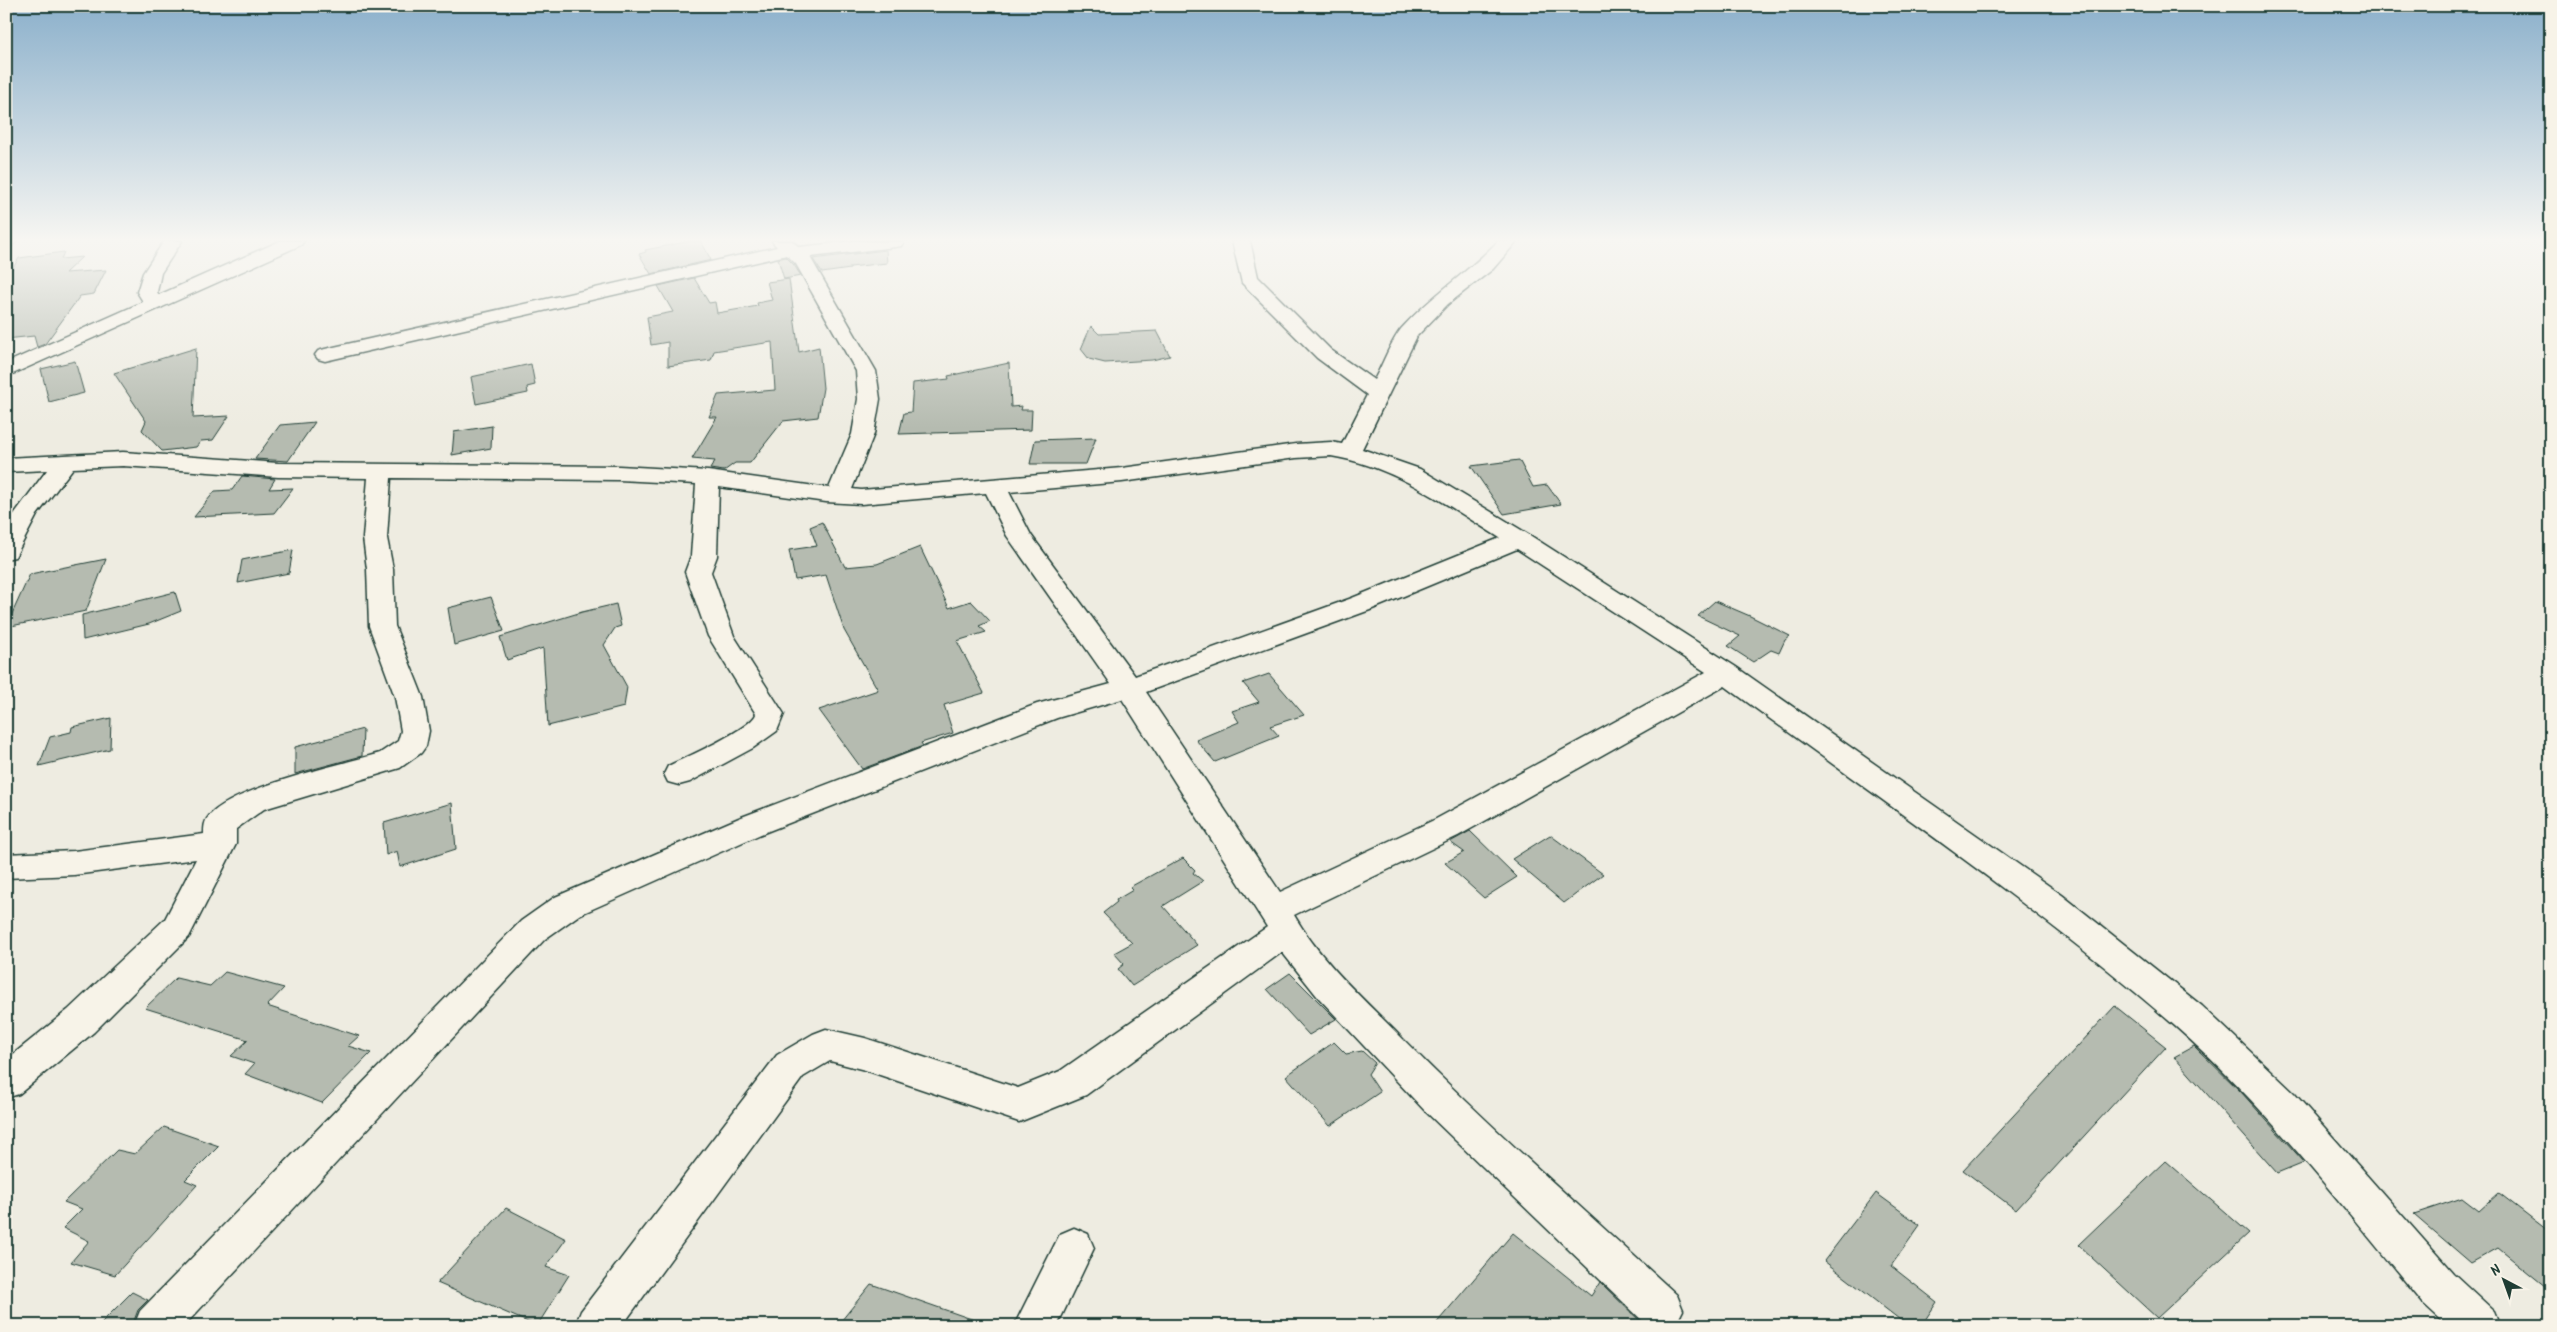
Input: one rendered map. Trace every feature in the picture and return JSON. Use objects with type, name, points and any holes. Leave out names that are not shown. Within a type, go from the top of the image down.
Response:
[{"type":"street","points":[[325,355],[549,303]]},
{"type":"street","points":[[828,303],[866,371],[869,399],[863,434],[838,496]]},
{"type":"street","points":[[1273,303],[1324,354],[1377,392]]},
{"type":"street","points":[[1349,452],[1377,392],[1408,334],[1438,303]]},
{"type":"street","points":[[6,371],[154,304]]},
{"type":"street","points":[[6,465],[124,459],[278,470],[619,473],[708,478],[838,496],[861,497],[1122,475],[1296,451],[1330,449],[1349,452],[1412,474],[1519,539],[1726,673],[2050,904],[2189,1017],[2281,1105],[2438,1288],[2479,1326]]},
{"type":"street","points":[[6,552],[12,535],[30,505],[67,461]]},
{"type":"street","points":[[6,1082],[80,1021],[177,928],[220,844],[220,824],[253,801],[390,761],[411,746],[415,730],[409,697],[382,626],[380,569],[375,538],[380,471]]},
{"type":"street","points":[[679,774],[743,741],[768,724],[770,714],[721,636],[698,572],[704,556],[708,478]]},
{"type":"street","points":[[994,486],[1019,536],[1129,688],[1279,921],[1315,969],[1415,1077],[1662,1310]]},
{"type":"street","points":[[154,1326],[533,930],[567,906],[750,826],[1047,711],[1129,688],[1361,604],[1519,539]]},
{"type":"street","points":[[596,1326],[790,1066],[826,1045],[865,1054],[1019,1105],[1073,1083],[1279,921],[1348,879],[1479,811],[1726,673]]},
{"type":"street","points":[[6,866],[74,863],[220,844]]},
{"type":"street","points":[[1034,1326],[1074,1248]]},
{"type":"building","points":[[6,303],[75,303],[45,344],[37,347],[34,336],[6,339]]},
{"type":"building","points":[[668,303],[715,303],[717,313],[758,306],[757,303],[792,303],[799,352],[819,347],[823,388],[818,417],[783,421],[750,463],[735,463],[724,471],[710,469],[715,461],[692,459],[717,417],[709,417],[718,395],[775,390],[772,342],[714,351],[711,360],[668,366],[668,342],[651,345],[647,317],[673,312]]},
{"type":"building","points":[[1091,326],[1099,334],[1157,331],[1170,356],[1152,360],[1105,363],[1089,359],[1081,349]]},
{"type":"building","points":[[196,348],[193,418],[229,416],[213,440],[201,441],[196,447],[162,451],[142,430],[146,421],[114,373]]},
{"type":"building","points":[[75,361],[84,393],[49,402],[41,369]]},
{"type":"building","points":[[1009,363],[1011,407],[1022,406],[1021,410],[1032,410],[1031,430],[899,434],[904,413],[911,412],[913,383],[949,379],[948,376]]},
{"type":"building","points":[[531,364],[535,385],[527,387],[528,393],[476,404],[471,377]]},
{"type":"building","points":[[315,422],[288,461],[255,459],[280,425]]},
{"type":"building","points":[[492,426],[491,448],[452,455],[454,432]]},
{"type":"building","points":[[1096,438],[1086,464],[1030,464],[1035,440]]},
{"type":"building","points":[[1519,460],[1533,487],[1547,485],[1561,504],[1504,514],[1471,466]]},
{"type":"building","points":[[242,476],[275,479],[269,489],[293,488],[274,513],[194,517],[215,491],[232,490]]},
{"type":"building","points":[[822,522],[845,567],[877,564],[920,547],[949,608],[971,601],[990,621],[979,626],[986,632],[957,641],[984,693],[944,705],[953,733],[921,743],[923,746],[862,769],[819,710],[878,690],[844,630],[826,575],[795,580],[789,550],[817,546],[810,527]]},
{"type":"building","points":[[293,550],[289,573],[238,583],[242,560]]},
{"type":"building","points":[[106,559],[86,611],[6,627],[30,574]]},
{"type":"building","points":[[175,592],[181,611],[149,624],[83,640],[82,615]]},
{"type":"building","points":[[491,597],[504,631],[454,645],[448,608]]},
{"type":"building","points":[[1715,601],[1790,636],[1785,640],[1779,653],[1771,650],[1753,662],[1728,646],[1740,636],[1698,616]]},
{"type":"building","points":[[616,604],[621,626],[615,628],[604,645],[627,687],[624,707],[548,726],[543,648],[507,660],[500,637],[582,612]]},
{"type":"building","points":[[1269,674],[1304,715],[1270,726],[1279,736],[1215,762],[1196,740],[1239,722],[1232,711],[1259,702],[1243,683]]},
{"type":"building","points":[[111,718],[110,749],[39,766],[50,737],[71,732],[72,727]]},
{"type":"building","points":[[363,729],[362,756],[295,774],[295,747]]},
{"type":"building","points":[[452,803],[456,849],[400,867],[397,851],[386,855],[384,823]]},
{"type":"building","points":[[1470,831],[1517,877],[1484,898],[1445,863],[1464,852],[1450,842]]},
{"type":"building","points":[[1550,835],[1603,874],[1564,903],[1512,859]]},
{"type":"building","points":[[1183,858],[1195,870],[1193,873],[1203,881],[1163,906],[1197,945],[1132,986],[1118,969],[1124,964],[1114,953],[1132,943],[1103,913],[1117,902],[1116,900],[1133,890],[1130,887]]},
{"type":"building","points":[[225,972],[284,988],[267,1006],[359,1036],[348,1046],[371,1053],[322,1103],[245,1074],[254,1064],[231,1056],[248,1040],[145,1008],[176,978],[210,986]]},
{"type":"building","points":[[1290,973],[1336,1019],[1309,1035],[1267,989]]},
{"type":"building","points":[[2115,1006],[2166,1047],[2016,1210],[1963,1170]]},
{"type":"building","points":[[1334,1042],[1346,1054],[1362,1051],[1375,1063],[1368,1074],[1380,1092],[1330,1126],[1286,1076]]},
{"type":"building","points":[[2194,1046],[2241,1092],[2304,1162],[2277,1173],[2174,1057]]},
{"type":"building","points":[[164,1127],[219,1146],[185,1180],[197,1185],[115,1275],[71,1262],[89,1241],[63,1228],[82,1209],[64,1202],[117,1150],[135,1154]]},
{"type":"building","points":[[2166,1161],[2249,1233],[2157,1318],[2078,1245]]},
{"type":"building","points":[[1876,1193],[1920,1225],[1891,1266],[1937,1302],[1921,1326],[1908,1326],[1824,1261]]},
{"type":"building","points":[[2499,1193],[2551,1233],[2551,1291],[2498,1248],[2471,1263],[2414,1214],[2462,1198],[2479,1211]]},
{"type":"building","points":[[506,1208],[566,1239],[546,1267],[569,1275],[537,1326],[437,1283]]},
{"type":"building","points":[[1513,1233],[1591,1296],[1600,1282],[1645,1326],[1434,1326]]},
{"type":"building","points":[[871,1284],[980,1322],[980,1326],[837,1326]]},
{"type":"building","points":[[132,1292],[148,1300],[138,1310],[132,1326],[98,1326]]}]
